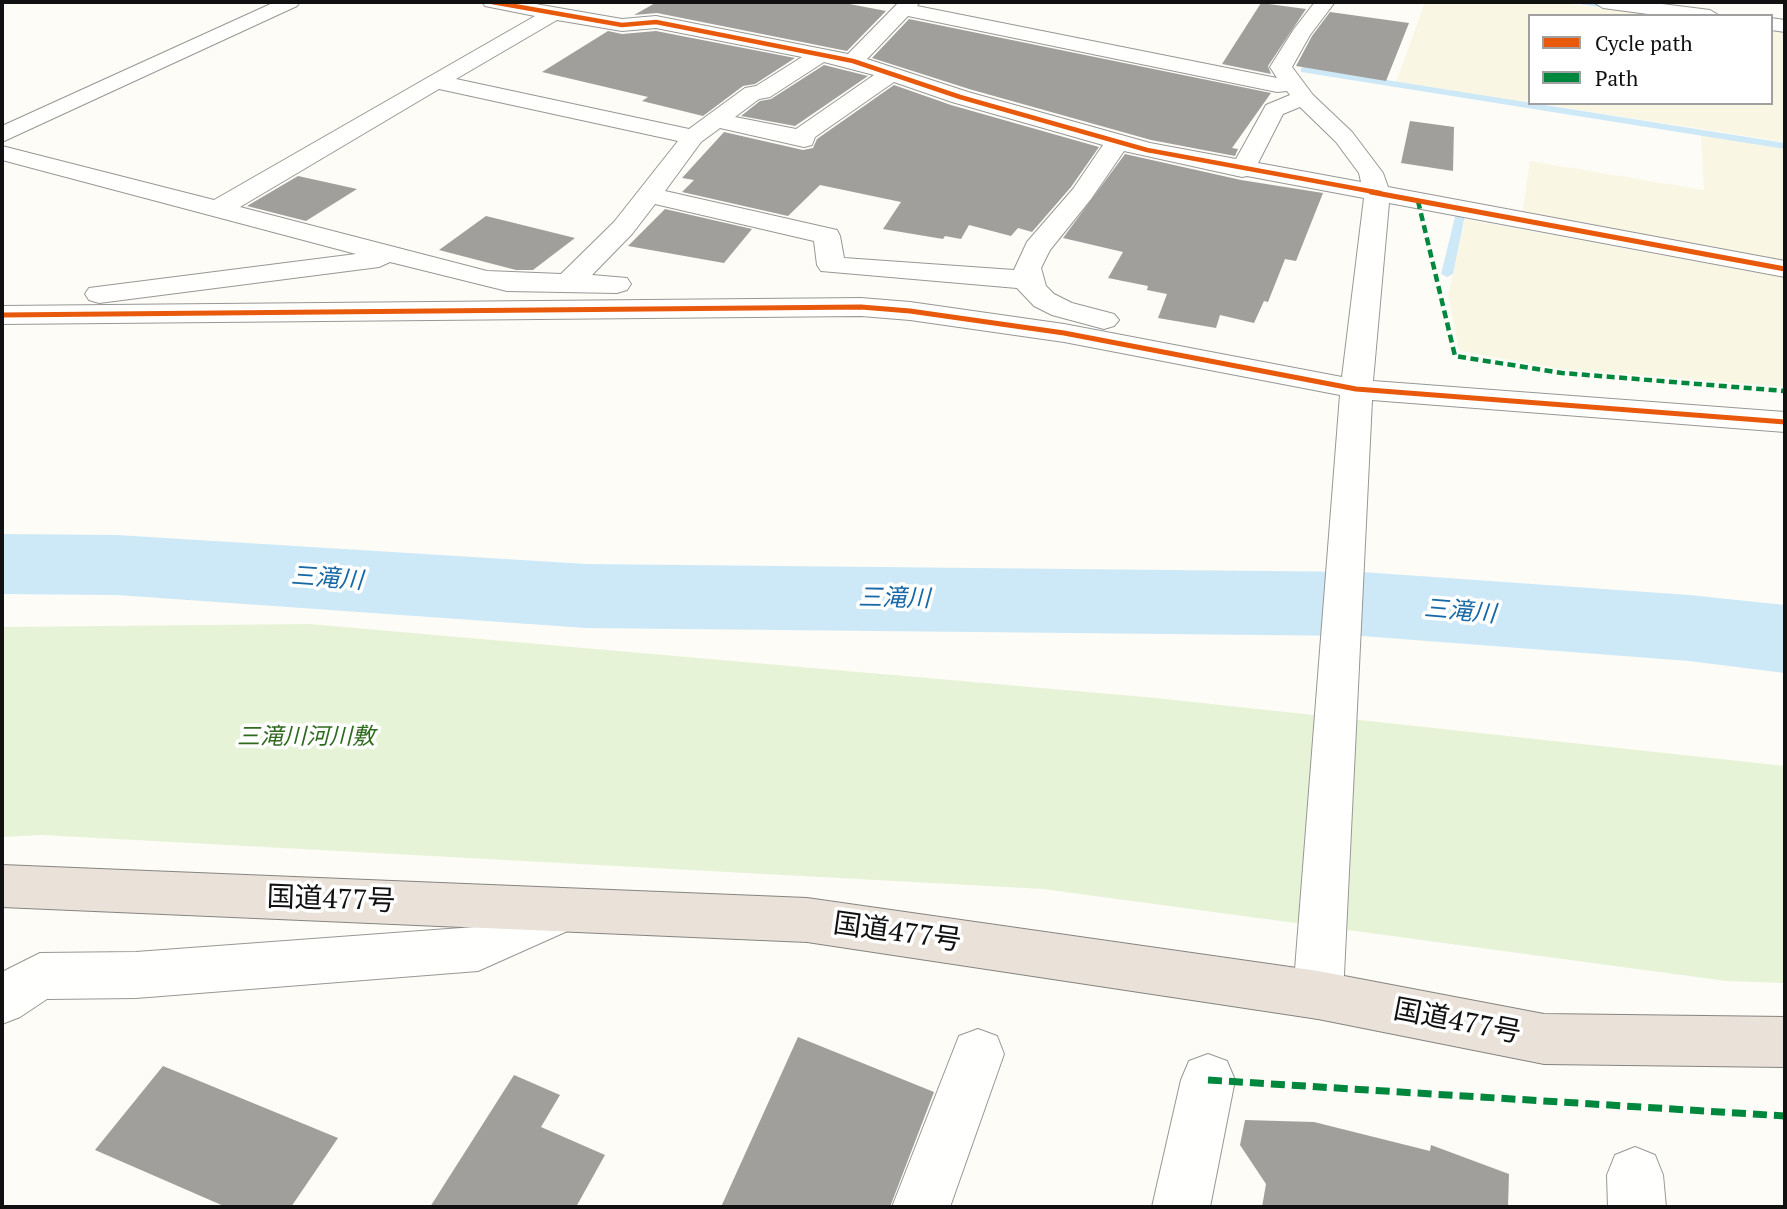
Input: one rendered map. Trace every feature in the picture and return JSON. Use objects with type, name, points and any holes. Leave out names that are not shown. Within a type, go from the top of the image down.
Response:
[{"type":"highway","name":"国道477号","points":[[2,886],[807,920],[1318,995],[1544,1038],[1785,1042]]},
{"type":"street","points":[[2,135],[290,2]]},
{"type":"street","points":[[492,2],[622,25],[656,22],[853,61],[1118,143],[1242,170],[1785,268]]},
{"type":"street","points":[[1318,995],[1355,407],[1377,194],[1371,173],[1344,137],[1298,91],[1281,68],[1301,33],[1325,2]]},
{"type":"street","points":[[1603,2],[1695,14]]},
{"type":"street","points":[[853,61],[906,5],[1298,91]]},
{"type":"street","points":[[656,22],[674,9]]},
{"type":"street","points":[[218,208],[554,13]]},
{"type":"street","points":[[568,283],[624,228],[693,137],[753,93],[762,92],[818,56]]},
{"type":"street","points":[[715,120],[804,139],[803,135],[893,74]]},
{"type":"street","points":[[437,82],[693,137]]},
{"type":"street","points":[[1242,170],[1274,110],[1298,91]]},
{"type":"street","points":[[1118,143],[1082,194],[1029,260],[1028,280],[1032,289],[1044,300],[1062,309],[1272,356]]},
{"type":"street","points":[[2,153],[496,281],[820,289],[852,294],[910,311]]},
{"type":"street","points":[[649,195],[827,236],[831,265],[1028,280]]},
{"type":"street","points":[[7,315],[67,299],[229,276],[401,257]]},
{"type":"street","points":[[7,315],[824,307],[910,311],[1064,333],[1355,407],[1785,422]]},
{"type":"street","points":[[2,1000],[40,976],[136,975],[478,949],[564,910]]},
{"type":"street","points":[[921,1207],[978,1054]]},
{"type":"street","points":[[1181,1207],[1208,1080]]},
{"type":"shaded area","points":[[1425,2],[1556,2],[1647,14],[1528,14],[1528,103],[1396,82]]},
{"type":"shaded area","points":[[1773,30],[1785,32],[1785,142],[1547,105],[1773,105]]},
{"type":"shaded area","points":[[1701,135],[1785,149],[1785,262],[1522,215],[1530,161],[1704,190]]},
{"type":"shaded area","points":[[1465,219],[1785,278],[1785,387],[1562,369],[1459,351],[1448,295]]},
{"type":"green space","name":"三滝川河川敷","points":[[309,624],[1156,698],[1785,766],[1785,983],[1726,981],[1043,889],[42,835],[2,837],[2,627]]},
{"type":"building","points":[[657,2],[839,2],[886,11],[847,51],[657,13],[634,15]]},
{"type":"building","points":[[1261,3],[1306,9],[1268,66],[1271,74],[1222,64]]},
{"type":"building","points":[[1330,12],[1409,23],[1386,81],[1296,66],[1312,36]]},
{"type":"building","points":[[909,19],[1271,93],[1232,148],[1238,149],[1235,156],[1151,140],[969,89],[872,58]]},
{"type":"building","points":[[608,31],[622,34],[656,31],[795,58],[755,84],[743,86],[703,116],[642,101],[648,97],[542,72]]},
{"type":"building","points":[[824,65],[868,76],[795,126],[741,116],[760,101],[771,99]]},
{"type":"building","points":[[894,85],[951,105],[1099,147],[1071,187],[1032,232],[1018,228],[1011,236],[969,225],[961,239],[945,236],[943,239],[883,229],[901,202],[820,185],[788,216],[682,192],[694,180],[682,178],[724,132],[803,150],[813,148],[817,139]]},
{"type":"building","points":[[1410,121],[1454,127],[1453,171],[1401,163]]},
{"type":"building","points":[[1125,154],[1241,180],[1323,193],[1296,261],[1285,259],[1268,302],[1264,301],[1254,323],[1220,315],[1216,328],[1158,318],[1167,294],[1147,290],[1148,286],[1108,278],[1123,252],[1063,238]]},
{"type":"building","points":[[298,176],[357,189],[306,221],[247,206]]},
{"type":"building","points":[[665,209],[752,229],[724,263],[628,246]]},
{"type":"building","points":[[486,216],[575,238],[533,270],[516,270],[439,250]]},
{"type":"building","points":[[798,1037],[934,1092],[890,1207],[721,1207]]},
{"type":"building","points":[[163,1066],[338,1138],[291,1207],[226,1207],[95,1150]]},
{"type":"building","points":[[514,1075],[560,1095],[541,1127],[605,1155],[576,1207],[430,1207]]},
{"type":"building","points":[[1245,1120],[1314,1122],[1430,1151],[1431,1145],[1509,1174],[1508,1207],[1262,1207],[1266,1184],[1240,1145]]},
{"type":"waterway","points":[[1570,2],[1619,8]]},
{"type":"waterway","points":[[1304,70],[1785,146]]},
{"type":"waterway","points":[[1447,274],[1460,215]]},
{"type":"waterway","name":"三滝川","points":[[2,564],[117,565],[586,596],[1362,604],[1689,628],[1785,639]]},
{"type":"marked path","points":[[1418,201],[1455,356],[1562,373],[1785,391]]},
{"type":"marked path","points":[[1208,1080],[1785,1116]]},
{"type":"cycle path","points":[[492,2],[622,25],[656,22],[853,61],[960,97],[1147,150],[1785,269]]},
{"type":"cycle path","points":[[2,315],[861,307],[910,311],[1064,333],[1356,389],[1785,422]]}]
